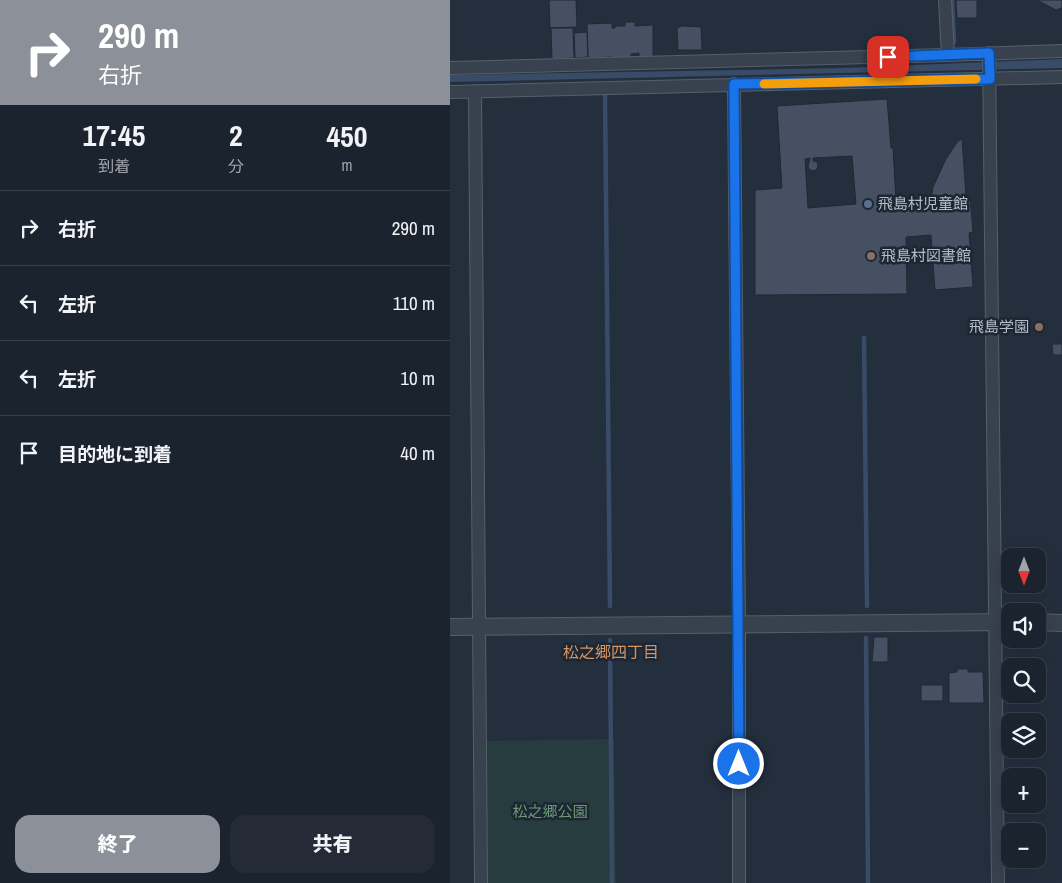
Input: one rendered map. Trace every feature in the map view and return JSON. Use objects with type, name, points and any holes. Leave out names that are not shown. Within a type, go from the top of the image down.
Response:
[{"type":"street","points":[[945,0],[948,55]]},
{"type":"street","points":[[450,68],[1062,51]]},
{"type":"street","points":[[989,53],[1003,603]]},
{"type":"street","points":[[450,92],[1062,77]]},
{"type":"street","points":[[734,84],[739,625],[739,883]]},
{"type":"street","points":[[475,91],[481,883]]},
{"type":"street","points":[[450,627],[1001,622]]},
{"type":"street","points":[[1046,622],[1062,622]]},
{"type":"street","points":[[998,883],[1003,648]]},
{"type":"green space","name":"松之郷公園","points":[[614,739],[616,883],[487,883],[484,741]]},
{"type":"water","points":[[1062,59],[1062,68],[450,82],[450,75],[843,68]]},
{"type":"building","points":[[549,0],[576,0],[577,27],[550,28]]},
{"type":"building","points":[[956,0],[977,0],[977,18],[957,18]]},
{"type":"building","points":[[1037,0],[1062,0],[1062,8],[1056,10]]},
{"type":"building","points":[[625,22],[635,22],[635,26],[653,25],[653,57],[639,57],[639,53],[631,54],[631,58],[588,58],[587,24],[612,23],[612,28],[615,28],[615,26],[625,26]]},
{"type":"building","points":[[683,26],[701,27],[702,50],[678,50],[677,28]]},
{"type":"building","points":[[551,28],[573,28],[574,58],[552,59]]},
{"type":"building","points":[[587,32],[588,57],[575,58],[574,33]]},
{"type":"building","points":[[887,99],[891,148],[893,148],[896,201],[931,199],[933,187],[946,159],[958,141],[962,139],[966,196],[970,196],[973,232],[969,233],[973,287],[935,290],[931,235],[906,237],[907,294],[755,295],[755,190],[782,188],[777,106]],"holes":[[[852,156],[856,204],[808,208],[805,159],[810,158],[808,167],[814,171],[818,166],[817,162],[813,161],[813,158]]]},
{"type":"building","points":[[1052,344],[1062,344],[1062,355],[1053,355]]},
{"type":"building","points":[[874,637],[888,637],[888,662],[872,662]]},
{"type":"building","points":[[957,669],[968,669],[968,672],[983,672],[984,703],[949,703],[949,673],[957,672]]},
{"type":"building","points":[[921,685],[943,685],[943,701],[921,701]]},
{"type":"waterway","points":[[952,0],[954,42]]},
{"type":"waterway","points":[[605,95],[610,606]]},
{"type":"waterway","points":[[864,338],[867,606]]},
{"type":"waterway","points":[[866,638],[868,883]]},
{"type":"waterway","points":[[610,640],[612,883]]},
{"type":"slow traffic","points":[[764,84],[976,79]]},
{"type":"place","name":"飛島村児童館","points":[[868,204]]},
{"type":"place","name":"飛島村図書館","points":[[871,256]]},
{"type":"place","name":"飛島学園","points":[[1039,327]]},
{"type":"district","name":"松之郷四丁目","points":[[611,652]]},
{"type":"route","points":[[739,764],[734,84],[990,79],[989,53],[888,57]]}]
